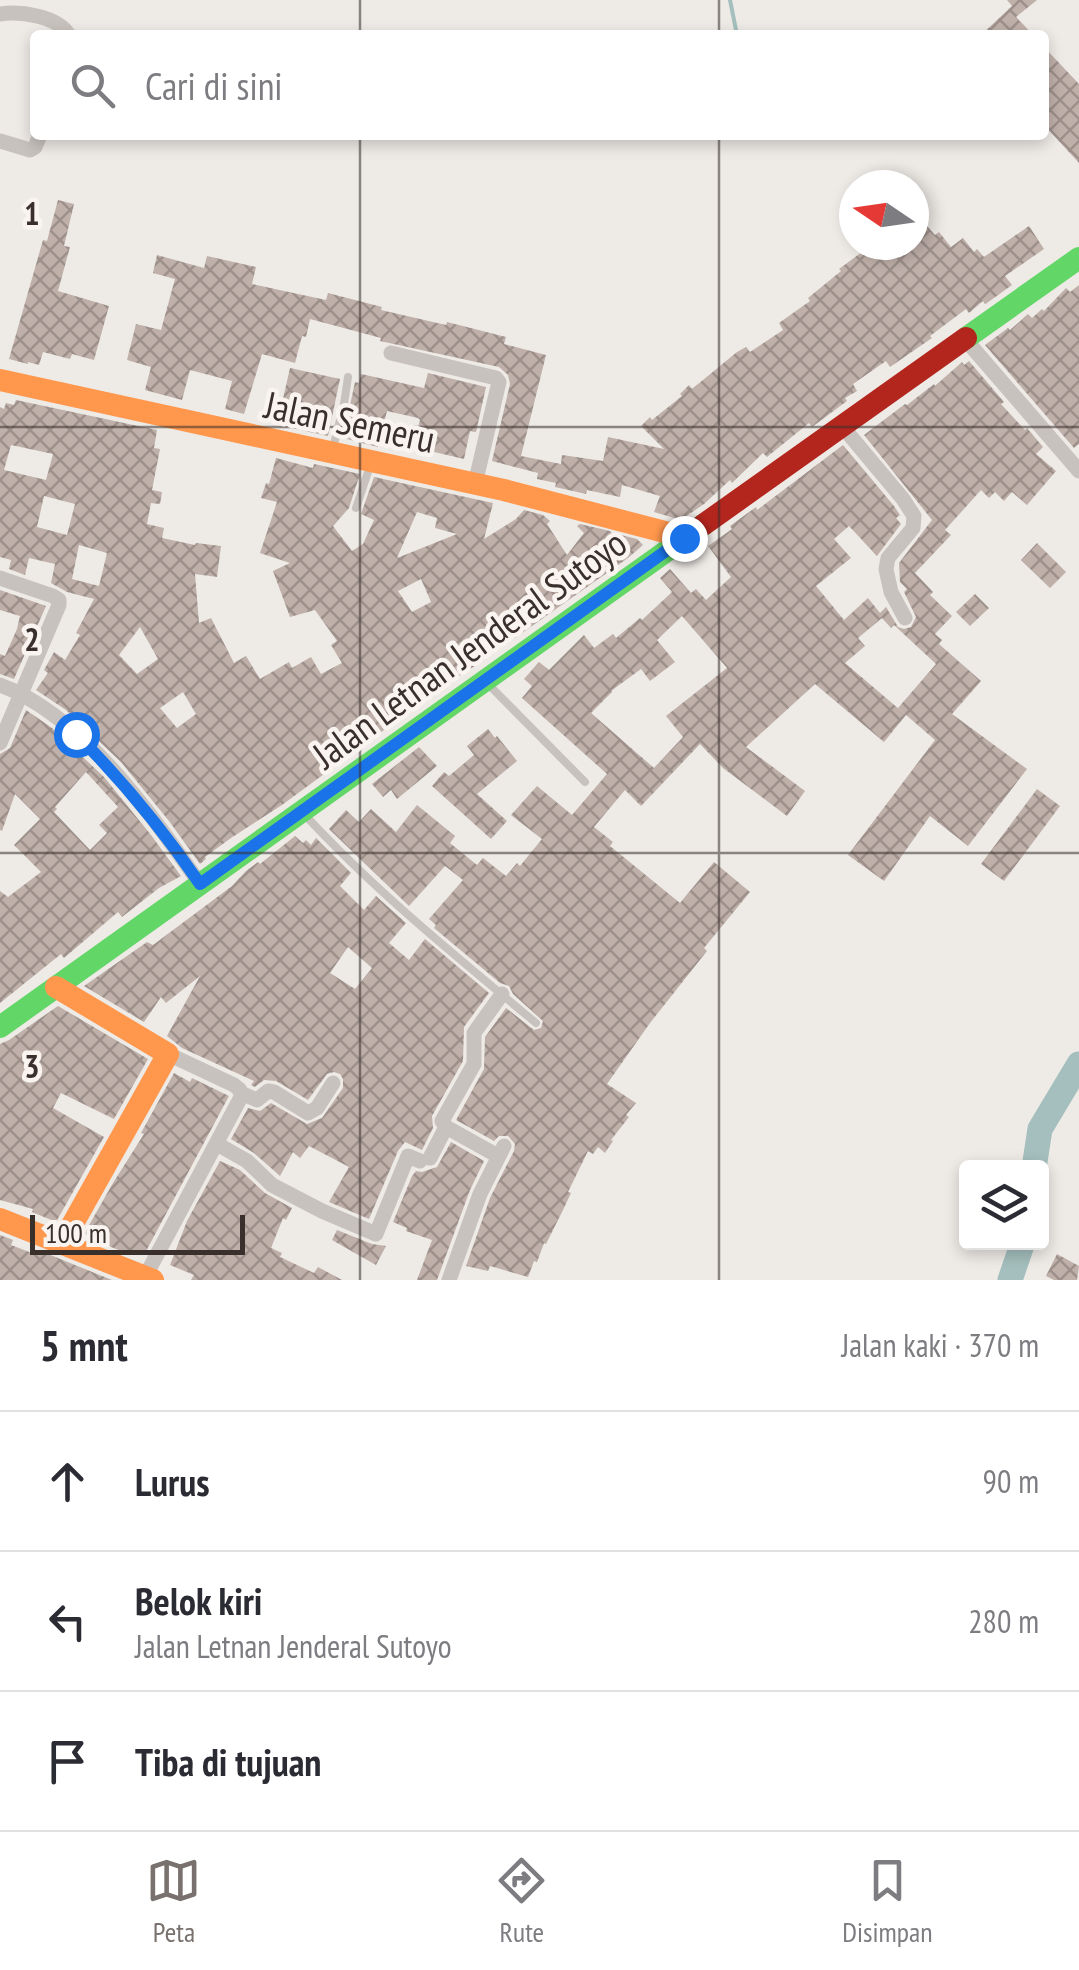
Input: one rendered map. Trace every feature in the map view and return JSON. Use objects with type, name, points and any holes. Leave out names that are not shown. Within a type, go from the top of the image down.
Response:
[{"type":"main road","name":"Jalan Letnan Jenderal Sutoyo","points":[[0,1027],[1079,258]]},
{"type":"main road","name":"Jalan Semeru","points":[[0,380],[475,484],[684,538]]},
{"type":"main road","points":[[56,987],[168,1054],[62,1242]]},
{"type":"main road","points":[[0,1218],[149,1278]]},
{"type":"street","points":[[0,14],[48,20],[65,30]]},
{"type":"street","points":[[0,141],[30,150],[38,140]]},
{"type":"street","points":[[965,339],[1079,471]]},
{"type":"street","points":[[392,353],[496,378],[499,382],[475,484]]},
{"type":"street","points":[[842,426],[914,516],[912,528],[888,558],[886,569],[891,592],[905,618]]},
{"type":"street","points":[[0,578],[54,596],[59,602],[0,744]]},
{"type":"street","points":[[0,685],[22,693],[60,720],[108,766],[162,830],[200,884]]},
{"type":"street","points":[[449,1280],[480,1194],[501,1151],[446,1127],[442,1118],[474,1064],[474,1032],[502,994]]},
{"type":"street","points":[[168,1054],[257,1100],[268,1091],[274,1092],[308,1113],[317,1108],[333,1083]]},
{"type":"street","points":[[149,1278],[240,1102],[241,1093]]},
{"type":"street","points":[[217,1144],[248,1161],[272,1185],[376,1234],[408,1156],[425,1159],[446,1127]]},
{"type":"lane","points":[[332,452],[348,377]]},
{"type":"lane","points":[[356,508],[372,461]]},
{"type":"lane","points":[[484,680],[586,782]]},
{"type":"lane","points":[[302,812],[407,914],[536,1023]]},
{"type":"building","points":[[1007,0],[1037,0],[1016,17],[1028,30],[986,30],[1012,6]]},
{"type":"building","points":[[1049,52],[1079,84],[1079,163],[1049,130]]},
{"type":"building","points":[[58,200],[74,204],[64,246],[70,247],[58,291],[109,306],[94,360],[43,352],[39,365],[28,364],[9,359]]},
{"type":"building","points":[[1029,226],[1044,249],[1005,276],[1012,285],[969,313],[966,309],[890,367],[886,361],[853,384],[857,391],[845,398],[847,401],[812,427],[809,423],[767,457],[763,453],[732,483],[730,480],[681,520],[654,512],[660,496],[622,485],[620,497],[587,490],[586,494],[555,487],[556,483],[537,479],[538,473],[492,461],[510,384],[508,375],[499,367],[380,341],[381,338],[310,319],[295,363],[262,354],[244,414],[225,409],[232,381],[190,370],[182,400],[145,390],[151,367],[127,360],[136,324],[161,330],[175,279],[153,273],[157,255],[204,268],[207,256],[256,267],[252,284],[326,300],[328,293],[382,307],[381,310],[506,337],[504,344],[546,355],[521,456],[561,464],[562,455],[603,461],[608,437],[664,449],[641,426],[682,396],[689,385],[692,389],[737,352],[746,347],[750,352],[783,330],[779,323],[810,301],[808,298],[851,260],[929,260],[929,228],[935,235],[939,232],[951,247],[963,238],[974,252],[977,249],[984,257]]},
{"type":"building","points":[[1079,285],[1079,444],[1074,448],[985,345],[1028,314],[1032,318],[1044,311],[1066,288],[1070,292]]},
{"type":"building","points":[[969,361],[1004,402],[1001,404],[1043,447],[1036,454],[1056,471],[1027,505],[1012,492],[1004,501],[995,492],[989,498],[981,490],[945,530],[951,535],[915,573],[952,616],[935,634],[942,640],[939,644],[981,681],[952,714],[1027,769],[968,846],[930,816],[884,881],[848,855],[935,740],[898,708],[936,664],[882,618],[858,638],[865,646],[845,663],[906,715],[884,742],[815,684],[746,747],[805,791],[787,816],[723,768],[700,744],[641,806],[625,790],[594,827],[613,842],[610,846],[680,903],[714,862],[750,892],[704,948],[707,951],[607,1084],[636,1103],[605,1153],[598,1147],[593,1154],[588,1151],[528,1277],[490,1266],[488,1271],[466,1266],[490,1198],[515,1144],[508,1136],[499,1136],[494,1141],[456,1120],[484,1069],[485,1037],[506,1008],[534,1030],[541,1028],[543,1021],[509,986],[500,983],[434,928],[436,925],[429,919],[463,880],[445,866],[409,906],[329,829],[346,810],[359,822],[371,809],[396,832],[417,805],[455,836],[450,843],[477,865],[483,858],[506,876],[517,863],[520,866],[542,839],[511,815],[537,786],[572,815],[607,774],[522,698],[532,686],[524,679],[539,662],[549,670],[584,635],[594,648],[642,620],[672,592],[660,578],[670,569],[691,593],[696,589],[706,600],[731,577],[708,546],[843,445],[894,506],[901,524],[877,556],[849,526],[834,539],[851,558],[816,586],[844,620],[868,598],[880,613],[886,607],[898,627],[911,627],[916,617],[904,592],[907,589],[900,582],[899,563],[932,520],[864,435],[935,386],[962,362],[964,365]],"holes":[[[682,616],[727,668],[666,716],[683,737],[654,768],[591,713],[611,691],[641,669],[650,681],[675,662],[657,640]]]},
{"type":"building","points":[[290,368],[340,379],[328,436],[277,425]]},
{"type":"building","points":[[428,373],[486,387],[476,432],[470,431],[464,459],[413,447],[420,420],[387,411],[378,447],[343,438],[355,382],[359,383],[361,374],[424,388]]},
{"type":"building","points":[[16,400],[157,430],[154,448],[160,449],[152,490],[162,492],[160,504],[151,503],[147,524],[164,528],[162,538],[221,546],[217,577],[195,574],[199,623],[211,618],[234,663],[246,656],[260,679],[289,662],[292,668],[311,657],[321,674],[342,663],[331,645],[337,641],[315,610],[290,617],[273,571],[290,563],[260,553],[277,502],[261,498],[276,458],[360,474],[349,508],[333,526],[352,551],[363,544],[374,520],[361,514],[374,477],[493,503],[484,539],[524,510],[550,521],[547,524],[567,555],[584,533],[577,526],[580,524],[637,539],[643,545],[515,638],[512,634],[478,651],[484,660],[231,838],[200,864],[121,762],[66,710],[36,690],[48,673],[44,670],[54,652],[65,660],[94,599],[51,583],[55,564],[29,558],[25,575],[9,569],[11,560],[0,557],[0,407],[4,409],[6,403],[14,405]],"holes":[[[11,445],[53,454],[46,480],[4,470]],[[44,496],[75,504],[67,535],[37,527]],[[417,512],[437,518],[435,528],[457,534],[397,558]],[[79,545],[107,553],[99,586],[72,579]],[[421,579],[431,602],[412,612],[398,591]],[[140,627],[158,659],[137,674],[119,655]],[[183,692],[196,714],[177,728],[160,708]]]},
{"type":"building","points":[[1037,543],[1066,572],[1050,588],[1021,560]]},
{"type":"building","points":[[0,590],[46,606],[14,679],[0,674],[0,654],[5,656],[20,616],[0,610]]},
{"type":"building","points":[[975,594],[989,608],[970,626],[956,612]]},
{"type":"building","points":[[26,710],[52,728],[104,777],[181,876],[122,917],[118,912],[64,958],[61,954],[0,1003],[0,891],[8,897],[41,872],[14,845],[40,819],[15,794],[0,830],[0,754],[10,748]],"holes":[[[86,772],[118,807],[99,825],[107,833],[90,850],[54,812]]]},
{"type":"building","points":[[488,729],[517,761],[477,794],[507,821],[491,839],[432,786],[444,772],[449,776],[474,755],[467,746]]},
{"type":"building","points":[[419,747],[437,766],[397,799],[391,790],[383,797],[372,784]]},
{"type":"building","points":[[1037,789],[1060,806],[1004,881],[981,864]]},
{"type":"building","points":[[295,836],[311,845],[316,838],[351,873],[340,886],[364,910],[376,896],[406,923],[389,943],[409,960],[425,939],[489,993],[464,1027],[463,1061],[432,1116],[433,1128],[422,1150],[405,1142],[398,1151],[369,1219],[329,1202],[349,1167],[309,1146],[300,1158],[293,1152],[280,1176],[231,1139],[248,1108],[260,1111],[271,1103],[307,1124],[322,1118],[343,1088],[340,1074],[327,1074],[308,1100],[276,1081],[264,1080],[255,1087],[251,1085],[254,1081],[182,1048],[167,1036],[200,976],[166,1003],[161,997],[144,1022],[84,986],[147,942],[153,945]],"holes":[[[348,947],[372,968],[355,989],[330,973]]]},
{"type":"building","points":[[58,1006],[148,1059],[114,1119],[61,1093],[53,1108],[104,1137],[56,1222],[32,1212],[33,1209],[0,1200],[0,1044]]},
{"type":"building","points":[[174,1073],[229,1096],[144,1255],[131,1250],[129,1254],[84,1234],[144,1134],[141,1133]]},
{"type":"building","points":[[451,1142],[484,1161],[437,1280],[417,1280],[432,1240],[393,1222],[412,1176],[416,1171],[437,1167]]},
{"type":"building","points":[[220,1161],[240,1170],[265,1193],[292,1208],[286,1220],[283,1218],[271,1248],[282,1253],[280,1257],[314,1273],[318,1267],[342,1280],[191,1280],[194,1275],[170,1265],[187,1221]]},
{"type":"building","points":[[337,1230],[386,1246],[376,1265],[332,1240]]},
{"type":"building","points":[[0,1235],[13,1240],[11,1245],[37,1255],[38,1250],[112,1280],[0,1280]]},
{"type":"building","points":[[1057,1254],[1079,1266],[1077,1280],[1046,1276]]},
{"type":"waterway","points":[[730,0],[736,30]]},
{"type":"waterway","points":[[1035,1160],[1040,1129],[1079,1064]]},
{"type":"waterway","points":[[1010,1280],[1020,1250]]},
{"type":"traffic: fast","points":[[966,338],[1079,258]]},
{"type":"traffic: fast","points":[[0,1027],[703,525]]},
{"type":"traffic: slow","points":[[0,380],[504,490],[684,537]]},
{"type":"traffic: slow","points":[[56,987],[168,1054],[62,1243]]},
{"type":"traffic: slow","points":[[0,1219],[153,1280]]},
{"type":"traffic: jam","points":[[703,525],[966,338]]},
{"type":"route","points":[[76,734],[131,792],[200,884],[684,538]]}]
